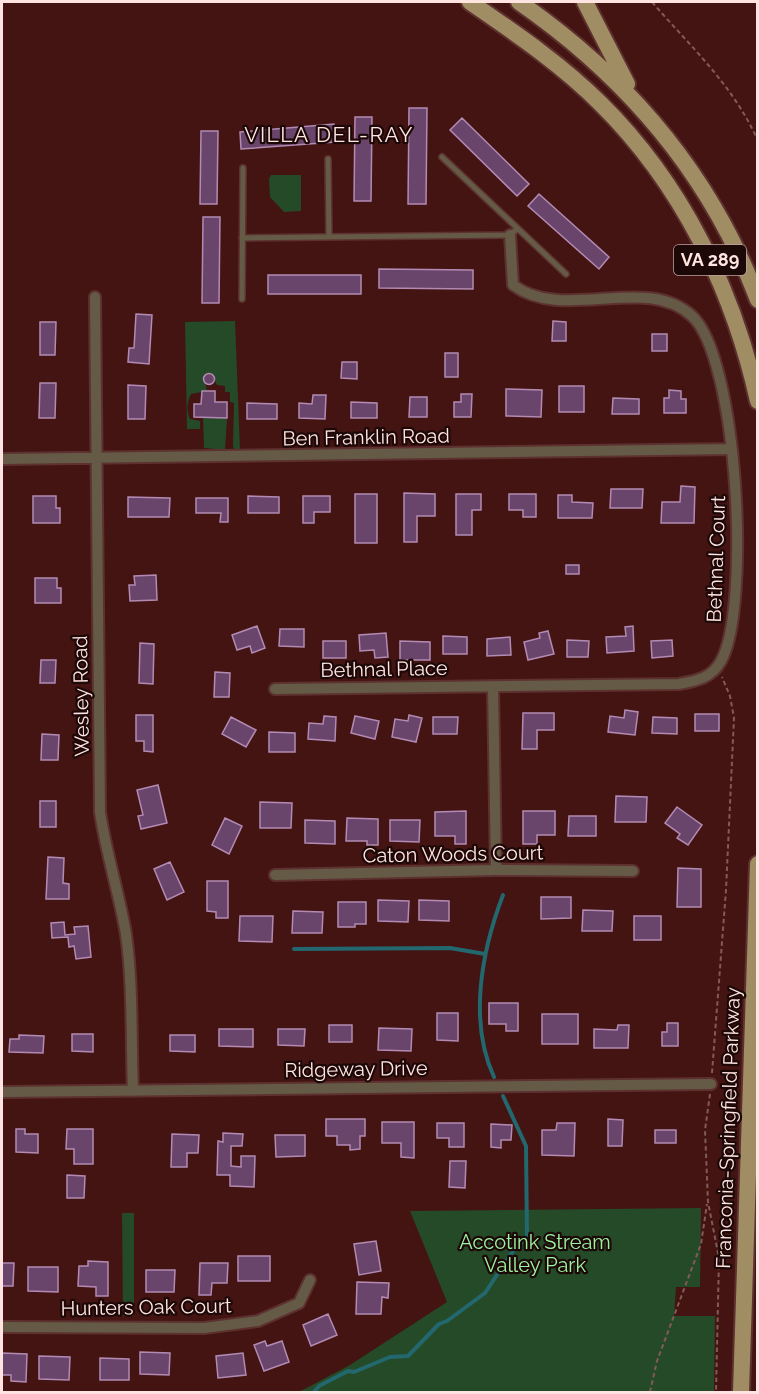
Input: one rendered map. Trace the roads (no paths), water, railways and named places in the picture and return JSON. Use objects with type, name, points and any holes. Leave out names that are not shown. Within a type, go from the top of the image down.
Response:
[{"type":"main road","name":"VA 289","points":[[470,2],[538,50],[593,96],[629,134],[666,184],[698,236],[724,291],[745,349],[758,401]]},
{"type":"main road","name":"VA 289","points":[[519,2],[574,42],[636,101],[676,148],[705,192],[731,238],[758,300]]},
{"type":"main road","points":[[585,2],[636,101]]},
{"type":"main road","name":"Franconia-Springfield Parkway","points":[[741,1392],[758,864]]},
{"type":"street","name":"Bethnal Court","points":[[514,232],[513,285],[526,295],[538,299],[652,299],[670,303],[687,312],[702,327],[713,350],[727,407],[736,506],[734,619],[728,648],[718,666],[707,676],[695,682],[615,684]]},
{"type":"street","name":"Wesley Road","points":[[95,297],[100,812],[104,843],[120,901],[126,937],[133,1091]]},
{"type":"street","name":"Ben Franklin Road","points":[[2,459],[732,449]]},
{"type":"street","name":"Bethnal Place","points":[[275,689],[615,684]]},
{"type":"street","points":[[493,686],[496,870]]},
{"type":"street","name":"Caton Woods Court","points":[[275,875],[496,870],[633,871]]},
{"type":"street","name":"Ridgeway Drive","points":[[2,1092],[711,1084]]},
{"type":"street","name":"Hunters Oak Court","points":[[2,1327],[204,1328],[258,1321],[299,1303],[310,1280]]},
{"type":"lane","points":[[442,157],[514,232],[566,274]]},
{"type":"lane","points":[[328,159],[329,236]]},
{"type":"lane","points":[[242,299],[243,168]]},
{"type":"lane","points":[[242,238],[514,232]]},
{"type":"waterway","points":[[494,1077],[481,1033],[481,986],[489,939],[503,895]]},
{"type":"waterway","points":[[294,949],[450,948],[485,954]]},
{"type":"waterway","points":[[314,1392],[319,1386],[348,1371],[354,1372],[390,1357],[408,1356],[439,1324],[447,1321],[485,1293],[510,1255],[527,1236],[526,1146],[503,1096]]},
{"type":"district","name":"VILLA DEL-RAY","points":[[329,135]]},
{"type":"park label","name":"Accotink Stream Valley Park","points":[[535,1254]]}]
